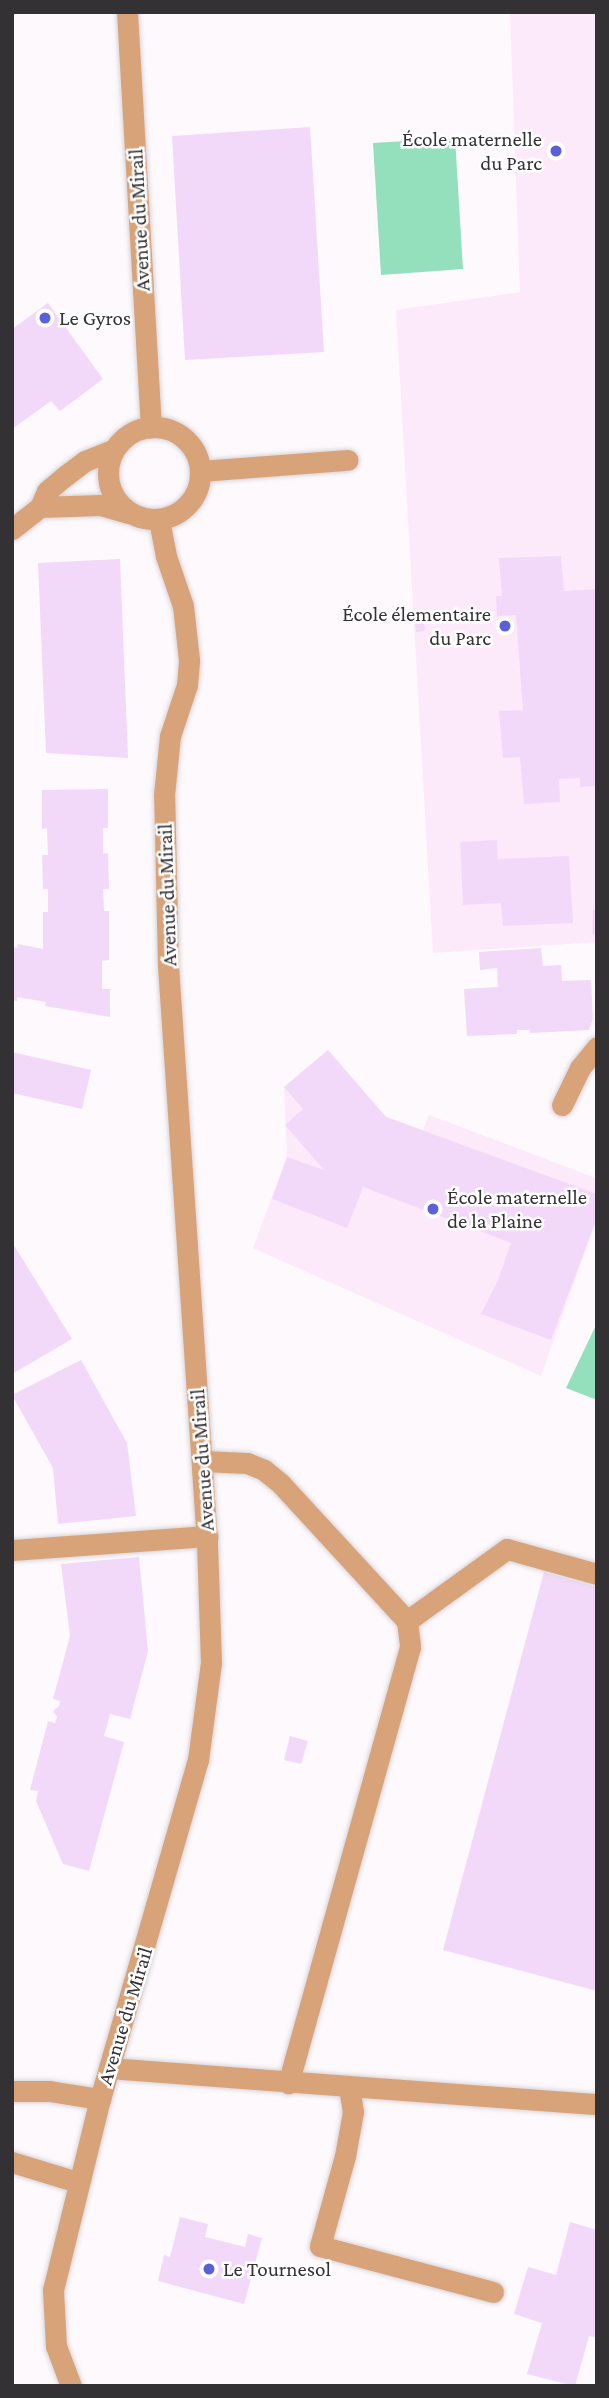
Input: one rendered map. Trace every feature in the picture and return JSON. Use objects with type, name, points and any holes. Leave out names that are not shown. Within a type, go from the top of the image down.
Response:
[{"type":"street","name":"Avenue du Mirail","points":[[127,12],[151,427]]},
{"type":"street","points":[[40,507],[100,505],[131,514],[159,520],[174,515],[188,506],[196,492],[200,471],[192,447],[181,435],[151,427],[136,430],[114,449],[108,463],[111,492],[131,514]]},
{"type":"street","points":[[13,528],[40,507],[47,491],[65,476],[85,461],[114,449]]},
{"type":"street","points":[[200,471],[348,460]]},
{"type":"street","name":"Avenue du Mirail","points":[[71,2386],[56,2346],[53,2290],[77,2182],[198,1760],[211,1663],[207,1536],[168,965],[164,795],[170,736],[187,685],[189,660],[183,606],[166,556],[159,520]]},
{"type":"street","points":[[562,1105],[575,1076],[597,1047]]},
{"type":"street","points":[[202,1461],[247,1462],[264,1470],[281,1484],[407,1620],[410,1647],[288,2083]]},
{"type":"street","points":[[12,1550],[207,1536]]},
{"type":"street","points":[[407,1620],[507,1549],[597,1574]]},
{"type":"street","points":[[109,2068],[597,2104]]},
{"type":"street","points":[[349,2087],[353,2112],[345,2156],[320,2246],[493,2292]]},
{"type":"street","points":[[12,2091],[49,2091],[100,2099]]},
{"type":"street","points":[[12,2162],[77,2182]]},
{"type":"shaded area","name":"École élementaire du Parc","points":[[510,12],[597,12],[597,942],[433,953],[396,310],[520,292]]},
{"type":"shaded area","name":"École maternelle de la Plaine","points":[[328,1050],[386,1117],[423,1130],[429,1115],[596,1178],[597,1218],[541,1376],[253,1248],[287,1157],[284,1087]]},
{"type":"green space","points":[[455,138],[463,269],[381,275],[373,143]]},
{"type":"green space","points":[[597,1323],[597,1400],[566,1388]]},
{"type":"building","points":[[310,127],[324,352],[185,360],[172,136]]},
{"type":"building","points":[[48,303],[103,379],[60,411],[51,401],[12,429],[12,329]]},
{"type":"building","points":[[561,556],[564,591],[597,589],[597,786],[580,787],[580,778],[559,779],[560,802],[524,804],[520,757],[503,758],[499,711],[523,710],[516,615],[497,616],[496,596],[502,596],[499,558]]},
{"type":"building","points":[[120,559],[128,758],[46,753],[38,563]]},
{"type":"building","points":[[415,622],[424,622],[425,631],[416,632]]},
{"type":"building","points":[[108,789],[108,828],[103,828],[103,854],[108,853],[109,889],[103,889],[104,911],[109,911],[109,960],[102,961],[102,989],[110,989],[110,1017],[45,1006],[46,1002],[17,997],[17,1001],[12,1000],[12,947],[17,948],[18,944],[43,949],[43,912],[48,912],[48,889],[43,889],[42,855],[48,855],[47,828],[42,829],[42,790]]},
{"type":"building","points":[[497,840],[498,859],[569,856],[573,923],[503,926],[501,903],[463,905],[460,842]]},
{"type":"building","points":[[593,910],[597,910],[597,934],[592,934]]},
{"type":"building","points":[[541,948],[543,966],[561,965],[562,981],[591,980],[593,1019],[589,1030],[530,1033],[530,1030],[517,1030],[517,1034],[467,1036],[464,989],[498,987],[497,968],[480,970],[479,952]]},
{"type":"building","points":[[328,1050],[386,1117],[597,1194],[597,1218],[551,1340],[481,1314],[498,1280],[511,1243],[363,1187],[347,1228],[272,1199],[287,1157],[324,1170],[285,1125],[303,1109],[284,1087]]},
{"type":"building","points":[[12,1052],[91,1070],[82,1109],[12,1093]]},
{"type":"building","points":[[12,1242],[72,1339],[12,1374]]},
{"type":"building","points":[[81,1360],[127,1443],[136,1516],[58,1524],[53,1468],[12,1395]]},
{"type":"building","points":[[139,1557],[148,1651],[130,1719],[110,1714],[104,1736],[124,1742],[89,1871],[63,1864],[36,1801],[38,1791],[30,1790],[48,1721],[55,1723],[57,1717],[53,1711],[60,1701],[53,1699],[70,1636],[61,1564]]},
{"type":"building","points":[[544,1572],[597,1587],[597,1991],[443,1950]]},
{"type":"building","points":[[290,1736],[308,1741],[301,1764],[284,1760]]},
{"type":"building","name":"Le Tournesol","points":[[180,2217],[208,2224],[205,2237],[245,2247],[248,2234],[262,2238],[244,2304],[158,2281],[164,2255],[170,2257]]},
{"type":"building","points":[[570,2222],[597,2230],[597,2338],[589,2336],[575,2386],[527,2374],[542,2323],[514,2314],[528,2267],[556,2275]]},
{"type":"place","name":"École maternelle du Parc","points":[[556,151]]},
{"type":"place","name":"Le Gyros","points":[[45,318]]},
{"type":"place","name":"École élementaire du Parc","points":[[505,626]]},
{"type":"place","name":"École maternelle de la Plaine","points":[[433,1209]]},
{"type":"place","name":"Le Tournesol","points":[[209,2269]]}]
